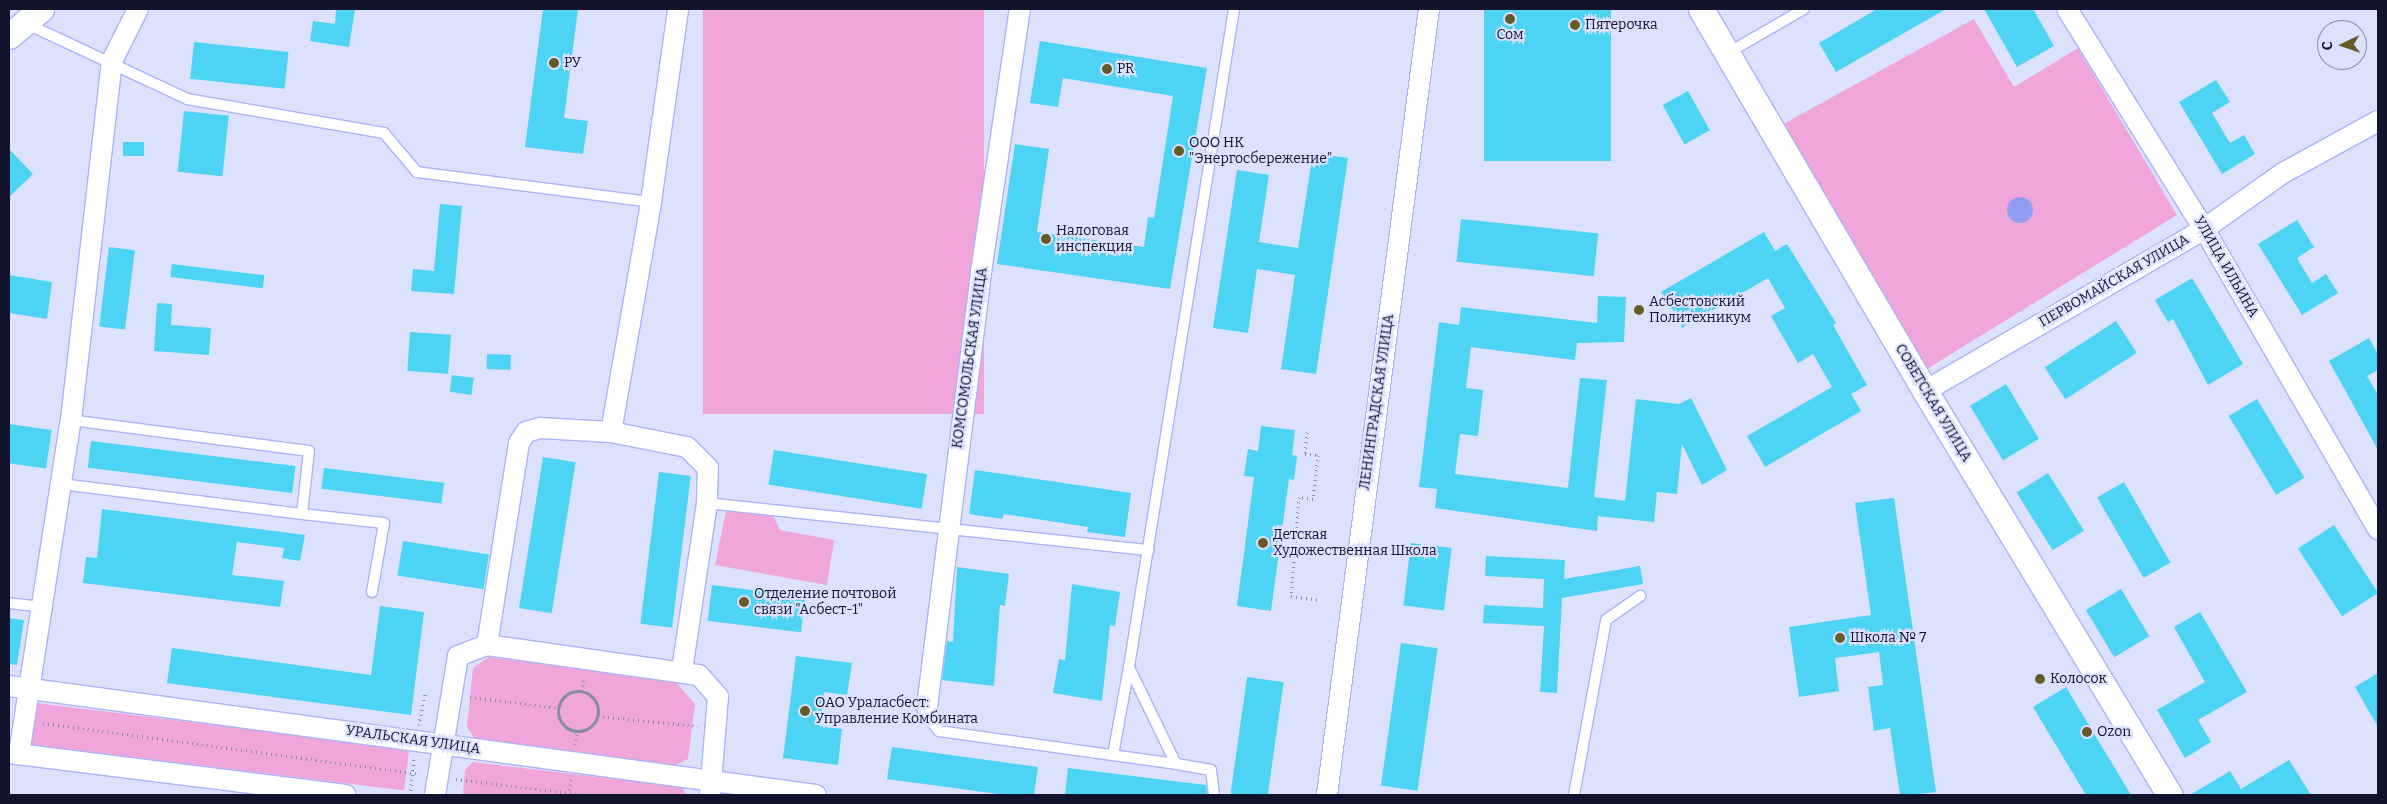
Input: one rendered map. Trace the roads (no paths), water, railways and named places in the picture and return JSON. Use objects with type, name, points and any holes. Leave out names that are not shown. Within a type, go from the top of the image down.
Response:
[{"type":"street","points":[[138,9],[112,61],[71,420],[44,607],[18,688],[23,721],[14,753],[272,791],[345,795]]},
{"type":"street","points":[[611,432],[651,202],[678,9]]},
{"type":"street","name":"КОМСОМОЛЬСКАЯ УЛИЦА","points":[[927,707],[948,527],[1020,9]]},
{"type":"street","name":"ЛЕНИНГРАДСКАЯ УЛИЦА","points":[[1327,795],[1429,9]]},
{"type":"street","name":"СОВЕТСКАЯ УЛИЦА","points":[[1701,9],[1725,54],[1925,391],[2170,795]]},
{"type":"street","name":"УЛИЦА ИЛЬИНА","points":[[2067,9],[2204,229],[2378,529]]},
{"type":"street","name":"ПЕРВОМАЙСКАЯ УЛИЦА","points":[[1925,391],[2204,229],[2283,173],[2378,121]]},
{"type":"street","points":[[487,645],[519,443],[526,432],[540,428],[611,432],[695,451],[708,468],[707,503],[682,670]]},
{"type":"street","points":[[437,786],[442,744],[458,656],[487,645],[682,670],[699,675],[718,697],[718,728],[711,788]]},
{"type":"street","name":"УРАЛЬСКАЯ УЛИЦА","points":[[18,688],[442,744],[711,788],[816,795]]},
{"type":"lane","points":[[1113,755],[1149,550],[1234,9]]},
{"type":"lane","points":[[1725,54],[1804,9]]},
{"type":"lane","points":[[24,22],[112,61],[187,100],[384,133],[417,172],[651,202]]},
{"type":"lane","points":[[71,420],[309,451],[302,514]]},
{"type":"lane","points":[[61,484],[384,523],[372,592]]},
{"type":"lane","points":[[707,503],[948,527],[1063,543],[1149,550]]},
{"type":"lane","points":[[1574,795],[1606,620],[1640,596]]},
{"type":"lane","points":[[9,603],[44,607]]},
{"type":"lane","points":[[1129,667],[1176,764]]},
{"type":"lane","points":[[927,707],[928,717],[939,732],[1211,770],[1214,795]]},
{"type":"water","points":[[2020,197],[2029,201],[2033,210],[2029,219],[2020,223],[2011,219],[2007,210],[2011,201]]},
{"type":"place","name":"Сом","points":[[1510,19]]},
{"type":"place","name":"Пятерочка","points":[[1575,25]]},
{"type":"place","name":"РУ","points":[[554,63]]},
{"type":"place","name":"PR","points":[[1107,69]]},
{"type":"place","name":"ООО НК \"Энергосбережение\"","points":[[1179,151]]},
{"type":"place","name":"Налоговая инспекция","points":[[1046,239]]},
{"type":"place","name":"Асбестовский Политехникум","points":[[1639,310]]},
{"type":"place","name":"Детская Художественная Школа","points":[[1263,543]]},
{"type":"place","name":"Отделение почтовой связи \"Асбест-1\"","points":[[744,602]]},
{"type":"place","name":"Школа № 7","points":[[1840,638]]},
{"type":"place","name":"Колосок","points":[[2040,679]]},
{"type":"place","name":"ОАО Ураласбест: Управление Комбината","points":[[805,711]]},
{"type":"place","name":"Ozon","points":[[2087,732]]}]
